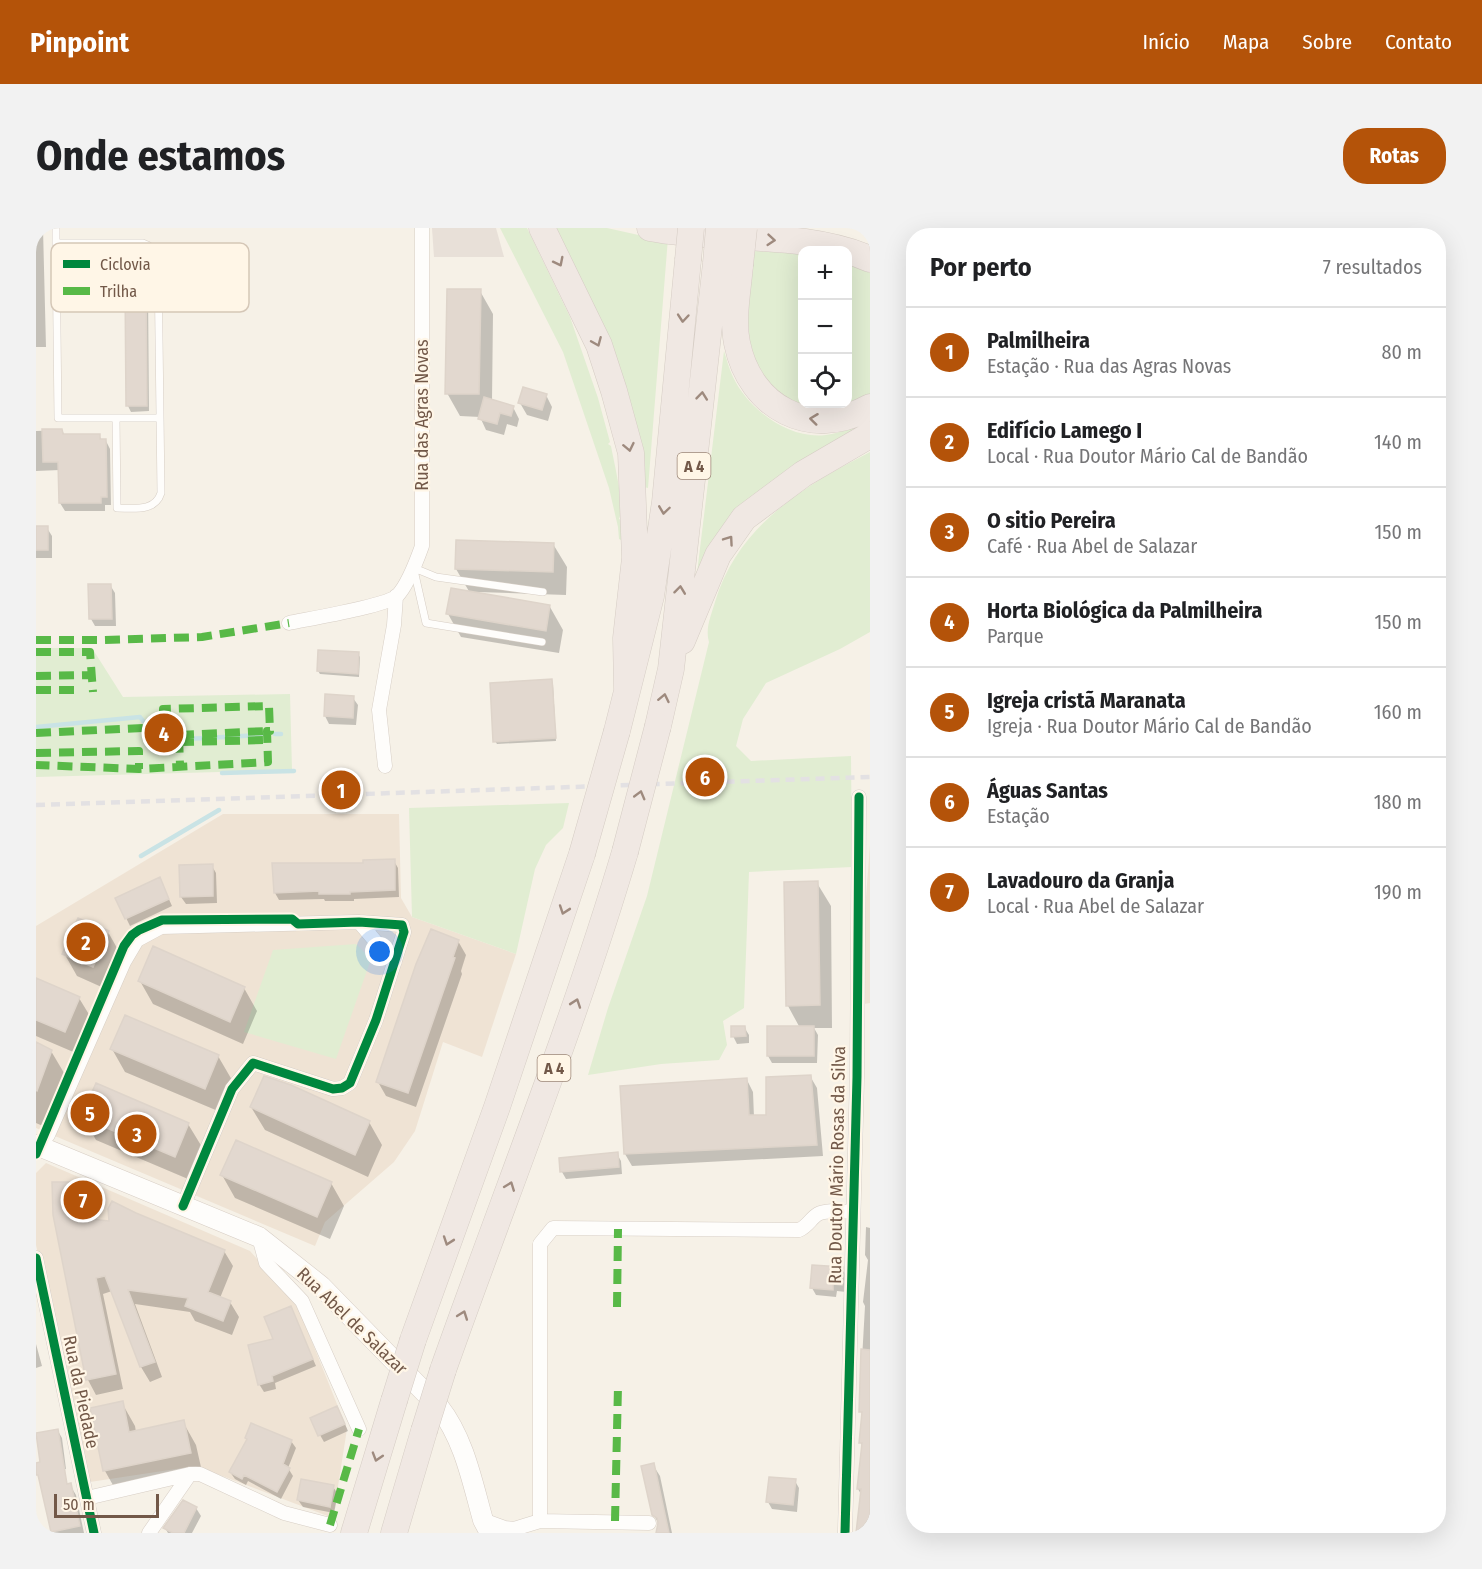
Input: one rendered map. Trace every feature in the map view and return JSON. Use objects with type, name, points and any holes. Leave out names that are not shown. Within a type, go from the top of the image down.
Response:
[{"type":"highway","points":[[542,228],[599,345],[615,391],[631,453],[635,558],[626,638],[627,688]]},
{"type":"highway","points":[[650,228],[811,243],[847,249],[870,259]]},
{"type":"highway","name":"A 4","points":[[354,1533],[413,1340],[497,1107],[582,854],[617,731],[651,596],[665,502],[692,228]]},
{"type":"highway","name":"A 4","points":[[394,1533],[443,1370],[535,1122],[613,892],[658,726],[671,669],[728,264],[719,228]]},
{"type":"highway","points":[[744,228],[728,264],[736,305],[737,341],[744,368],[756,389],[771,403],[799,417],[828,421],[853,416],[870,407]]},
{"type":"highway","points":[[813,228],[851,235],[870,243]]},
{"type":"highway","points":[[671,669],[718,555],[744,518],[803,474],[870,435]]},
{"type":"street","name":"Rua das Agras Novas","points":[[385,766],[379,710],[394,625],[396,596],[414,568],[422,546],[422,228]]},
{"type":"street","points":[[289,623],[369,606],[396,596]]},
{"type":"street","name":"Rua Doutor Mário Rosas da Silva","points":[[845,1533],[853,1212],[863,1083],[859,797]]},
{"type":"street","points":[[359,922],[395,961]]},
{"type":"street","points":[[37,1148],[48,1136],[124,962],[137,940],[161,927],[359,922],[402,925],[404,932],[376,1020],[350,1083],[342,1088],[333,1089],[253,1063],[232,1089],[183,1206]]},
{"type":"street","name":"Rua Abel de Salazar","points":[[37,1148],[259,1236],[321,1286],[444,1413],[457,1434],[487,1526]]},
{"type":"street","points":[[543,1527],[540,1244],[553,1228],[799,1230],[806,1227],[816,1215],[824,1212],[853,1212]]},
{"type":"street","points":[[259,1236],[267,1263],[302,1301],[359,1430]]},
{"type":"street","name":"Rua da Piedade","points":[[36,1258],[94,1533]]},
{"type":"street","points":[[87,1498],[190,1474],[200,1474],[284,1513],[330,1525]]},
{"type":"street","points":[[149,1533],[190,1474]]},
{"type":"street","points":[[487,1526],[514,1528],[649,1523]]},
{"type":"street","points":[[526,1533],[543,1527]]},
{"type":"lane","points":[[56,228],[56,243],[142,243]]},
{"type":"lane","points":[[57,312],[58,418],[160,418]]},
{"type":"lane","points":[[116,418],[117,508],[148,507],[158,499],[161,493],[159,312]]},
{"type":"lane","points":[[414,568],[436,577],[543,592]]},
{"type":"lane","points":[[414,568],[426,622],[542,642]]},
{"type":"shaded area","points":[[432,228],[496,228],[504,257],[434,257]]},
{"type":"shaded area","points":[[223,814],[399,814],[401,898],[412,917],[516,954],[482,1057],[443,1042],[415,1131],[394,1162],[325,1222],[315,1246],[36,1128],[36,926]]},
{"type":"shaded area","points":[[870,845],[870,1003],[864,1004],[865,910]]},
{"type":"shaded area","points":[[46,1163],[250,1251],[296,1302],[347,1429],[333,1518],[196,1466],[90,1482],[36,1245],[36,1173]]},
{"type":"green space","points":[[500,228],[527,228],[570,317],[598,398],[610,442],[608,444],[611,446],[620,494],[621,540],[609,488],[563,352]]},
{"type":"green space","points":[[550,228],[607,228],[643,236],[668,238],[648,488],[644,487]]},
{"type":"green space","points":[[752,251],[798,253],[798,403],[776,397],[759,376],[745,327]]},
{"type":"green space","points":[[852,262],[870,273],[870,395],[852,402]]},
{"type":"green space","points":[[724,351],[729,368],[740,389],[759,411],[784,427],[798,433],[826,435],[870,420],[870,425],[697,573]]},
{"type":"green space","points":[[814,408],[838,408],[828,412]]},
{"type":"green space","points":[[870,452],[870,632],[840,649],[766,683],[743,719],[736,746],[751,761],[851,756],[852,867],[749,872],[744,1008],[723,1021],[727,1045],[719,1060],[661,1064],[588,1075],[608,1008],[647,896],[709,642],[709,622],[726,575],[756,530],[776,511],[821,479]]},
{"type":"green space","points":[[36,648],[92,648],[123,697],[290,694],[292,770],[36,777]]},
{"type":"green space","points":[[569,803],[563,828],[546,845],[535,869],[516,954],[412,917],[409,808]]},
{"type":"green space","points":[[356,944],[371,959],[336,1059],[244,1032],[273,950]]},
{"type":"building","points":[[447,289],[481,289],[479,394],[445,394]]},
{"type":"building","points":[[125,312],[146,312],[147,406],[126,406]]},
{"type":"building","points":[[523,387],[547,394],[542,410],[518,403]]},
{"type":"building","points":[[484,397],[514,406],[511,416],[500,413],[497,424],[478,419]]},
{"type":"building","points":[[42,429],[62,429],[63,434],[100,434],[100,439],[106,439],[107,497],[101,497],[101,503],[59,503],[58,462],[43,462]]},
{"type":"building","points":[[36,526],[48,526],[48,550],[36,550]]},
{"type":"building","points":[[456,540],[554,543],[553,572],[455,569]]},
{"type":"building","points":[[88,584],[111,584],[112,619],[89,619]]},
{"type":"building","points":[[451,588],[550,605],[546,631],[446,614]]},
{"type":"building","points":[[318,650],[359,652],[358,674],[317,671]]},
{"type":"building","points":[[552,679],[556,738],[493,742],[490,683]]},
{"type":"building","points":[[325,694],[354,696],[353,718],[324,716]]},
{"type":"building","points":[[395,859],[395,890],[350,892],[350,894],[319,894],[319,891],[274,893],[272,863],[363,863],[363,860]]},
{"type":"building","points":[[213,864],[213,896],[180,897],[179,865]]},
{"type":"building","points":[[160,877],[169,899],[125,919],[115,898]]},
{"type":"building","points":[[818,881],[820,1005],[786,1006],[784,882]]},
{"type":"building","points":[[78,918],[109,931],[93,967],[62,954]]},
{"type":"building","points":[[431,929],[459,940],[453,957],[455,958],[408,1093],[376,1082],[416,964]]},
{"type":"building","points":[[153,946],[245,987],[230,1022],[138,981]]},
{"type":"building","points":[[36,978],[80,997],[65,1032],[36,1020]]},
{"type":"building","points":[[125,1015],[219,1055],[205,1089],[110,1049]]},
{"type":"building","points":[[731,1026],[745,1026],[746,1036],[731,1037]]},
{"type":"building","points":[[767,1026],[814,1026],[814,1056],[767,1056]]},
{"type":"building","points":[[36,1042],[52,1050],[37,1091],[36,1090]]},
{"type":"building","points":[[811,1075],[817,1145],[624,1154],[620,1086],[747,1078],[749,1115],[766,1115],[766,1077]]},
{"type":"building","points":[[264,1076],[291,1085],[370,1121],[355,1155],[250,1107]]},
{"type":"building","points":[[96,1083],[189,1123],[175,1157],[81,1117]]},
{"type":"building","points":[[236,1140],[332,1182],[317,1217],[220,1175]]},
{"type":"building","points":[[618,1152],[619,1167],[560,1172],[559,1158]]},
{"type":"building","points":[[52,1182],[71,1182],[93,1192],[81,1218],[109,1221],[108,1209],[112,1201],[225,1250],[208,1292],[231,1301],[223,1321],[185,1306],[188,1298],[128,1290],[155,1362],[140,1367],[105,1276],[96,1278],[116,1374],[86,1380],[53,1215]]},
{"type":"building","points":[[812,1265],[843,1267],[842,1285],[833,1284],[833,1290],[810,1288]]},
{"type":"building","points":[[291,1306],[313,1359],[272,1376],[273,1381],[258,1385],[248,1345],[273,1339],[264,1317]]},
{"type":"building","points":[[861,1349],[870,1350],[870,1533],[856,1533],[861,1489],[857,1489],[862,1443],[859,1443],[862,1412],[859,1412]]},
{"type":"building","points":[[123,1401],[129,1432],[184,1420],[191,1453],[103,1471],[90,1408]]},
{"type":"building","points":[[337,1406],[345,1424],[318,1436],[310,1418]]},
{"type":"building","points":[[251,1423],[292,1440],[283,1464],[290,1468],[277,1492],[244,1475],[242,1479],[229,1472],[247,1439],[245,1438]]},
{"type":"building","points":[[58,1429],[67,1484],[71,1483],[80,1526],[51,1532],[38,1475],[36,1475],[36,1463],[40,1462],[36,1433]]},
{"type":"building","points":[[654,1463],[669,1533],[656,1533],[657,1518],[652,1515],[641,1466]]},
{"type":"building","points":[[769,1477],[796,1479],[793,1505],[766,1502]]},
{"type":"building","points":[[301,1479],[334,1485],[330,1507],[297,1500]]},
{"type":"building","points":[[183,1500],[197,1507],[184,1533],[173,1533],[163,1528]]},
{"type":"waterway","points":[[36,727],[140,717],[143,721]]},
{"type":"waterway","points":[[154,733],[161,740],[173,739]]},
{"type":"waterway","points":[[275,734],[281,734]]},
{"type":"waterway","points":[[187,739],[262,735]]},
{"type":"waterway","points":[[222,773],[294,771]]},
{"type":"waterway","points":[[141,856],[219,810]]},
{"type":"railway","points":[[36,805],[870,777]]},
{"type":"marked path","points":[[36,640],[202,637],[289,623]]},
{"type":"marked path","points":[[36,652],[90,652],[93,692]]},
{"type":"marked path","points":[[36,676],[92,675]]},
{"type":"marked path","points":[[36,690],[77,690]]},
{"type":"marked path","points":[[36,733],[163,727],[163,709],[269,706],[268,762],[139,769],[36,765]]},
{"type":"marked path","points":[[163,727],[164,732],[179,735],[180,766]]},
{"type":"marked path","points":[[179,735],[267,731]]},
{"type":"marked path","points":[[179,742],[268,740]]},
{"type":"marked path","points":[[36,753],[139,751],[139,769]]},
{"type":"marked path","points":[[617,1307],[618,1229]]},
{"type":"marked path","points":[[615,1521],[618,1386]]},
{"type":"marked path","points":[[330,1525],[359,1429]]},
{"type":"cycle path","points":[[845,1533],[857,1077],[859,797]]},
{"type":"cycle path","points":[[36,1154],[124,946],[139,930],[162,920],[292,919],[298,924],[359,922],[402,925],[404,932],[376,1020],[350,1083],[342,1088],[333,1089],[253,1063],[232,1089],[183,1206]]},
{"type":"cycle path","points":[[36,1258],[94,1533]]},
{"type":"place","name":"Horta Biológica da Palmilheira","points":[[164,733]]},
{"type":"place","name":"Águas Santas","points":[[705,777]]},
{"type":"place","name":"Palmilheira","points":[[341,790]]},
{"type":"place","name":"Edifício Lamego I","points":[[86,942]]},
{"type":"place","name":"Igreja cristã Maranata","points":[[90,1113]]},
{"type":"place","name":"O sitio Pereira","points":[[137,1134]]},
{"type":"place","name":"Lavadouro da Granja","points":[[83,1200]]}]
